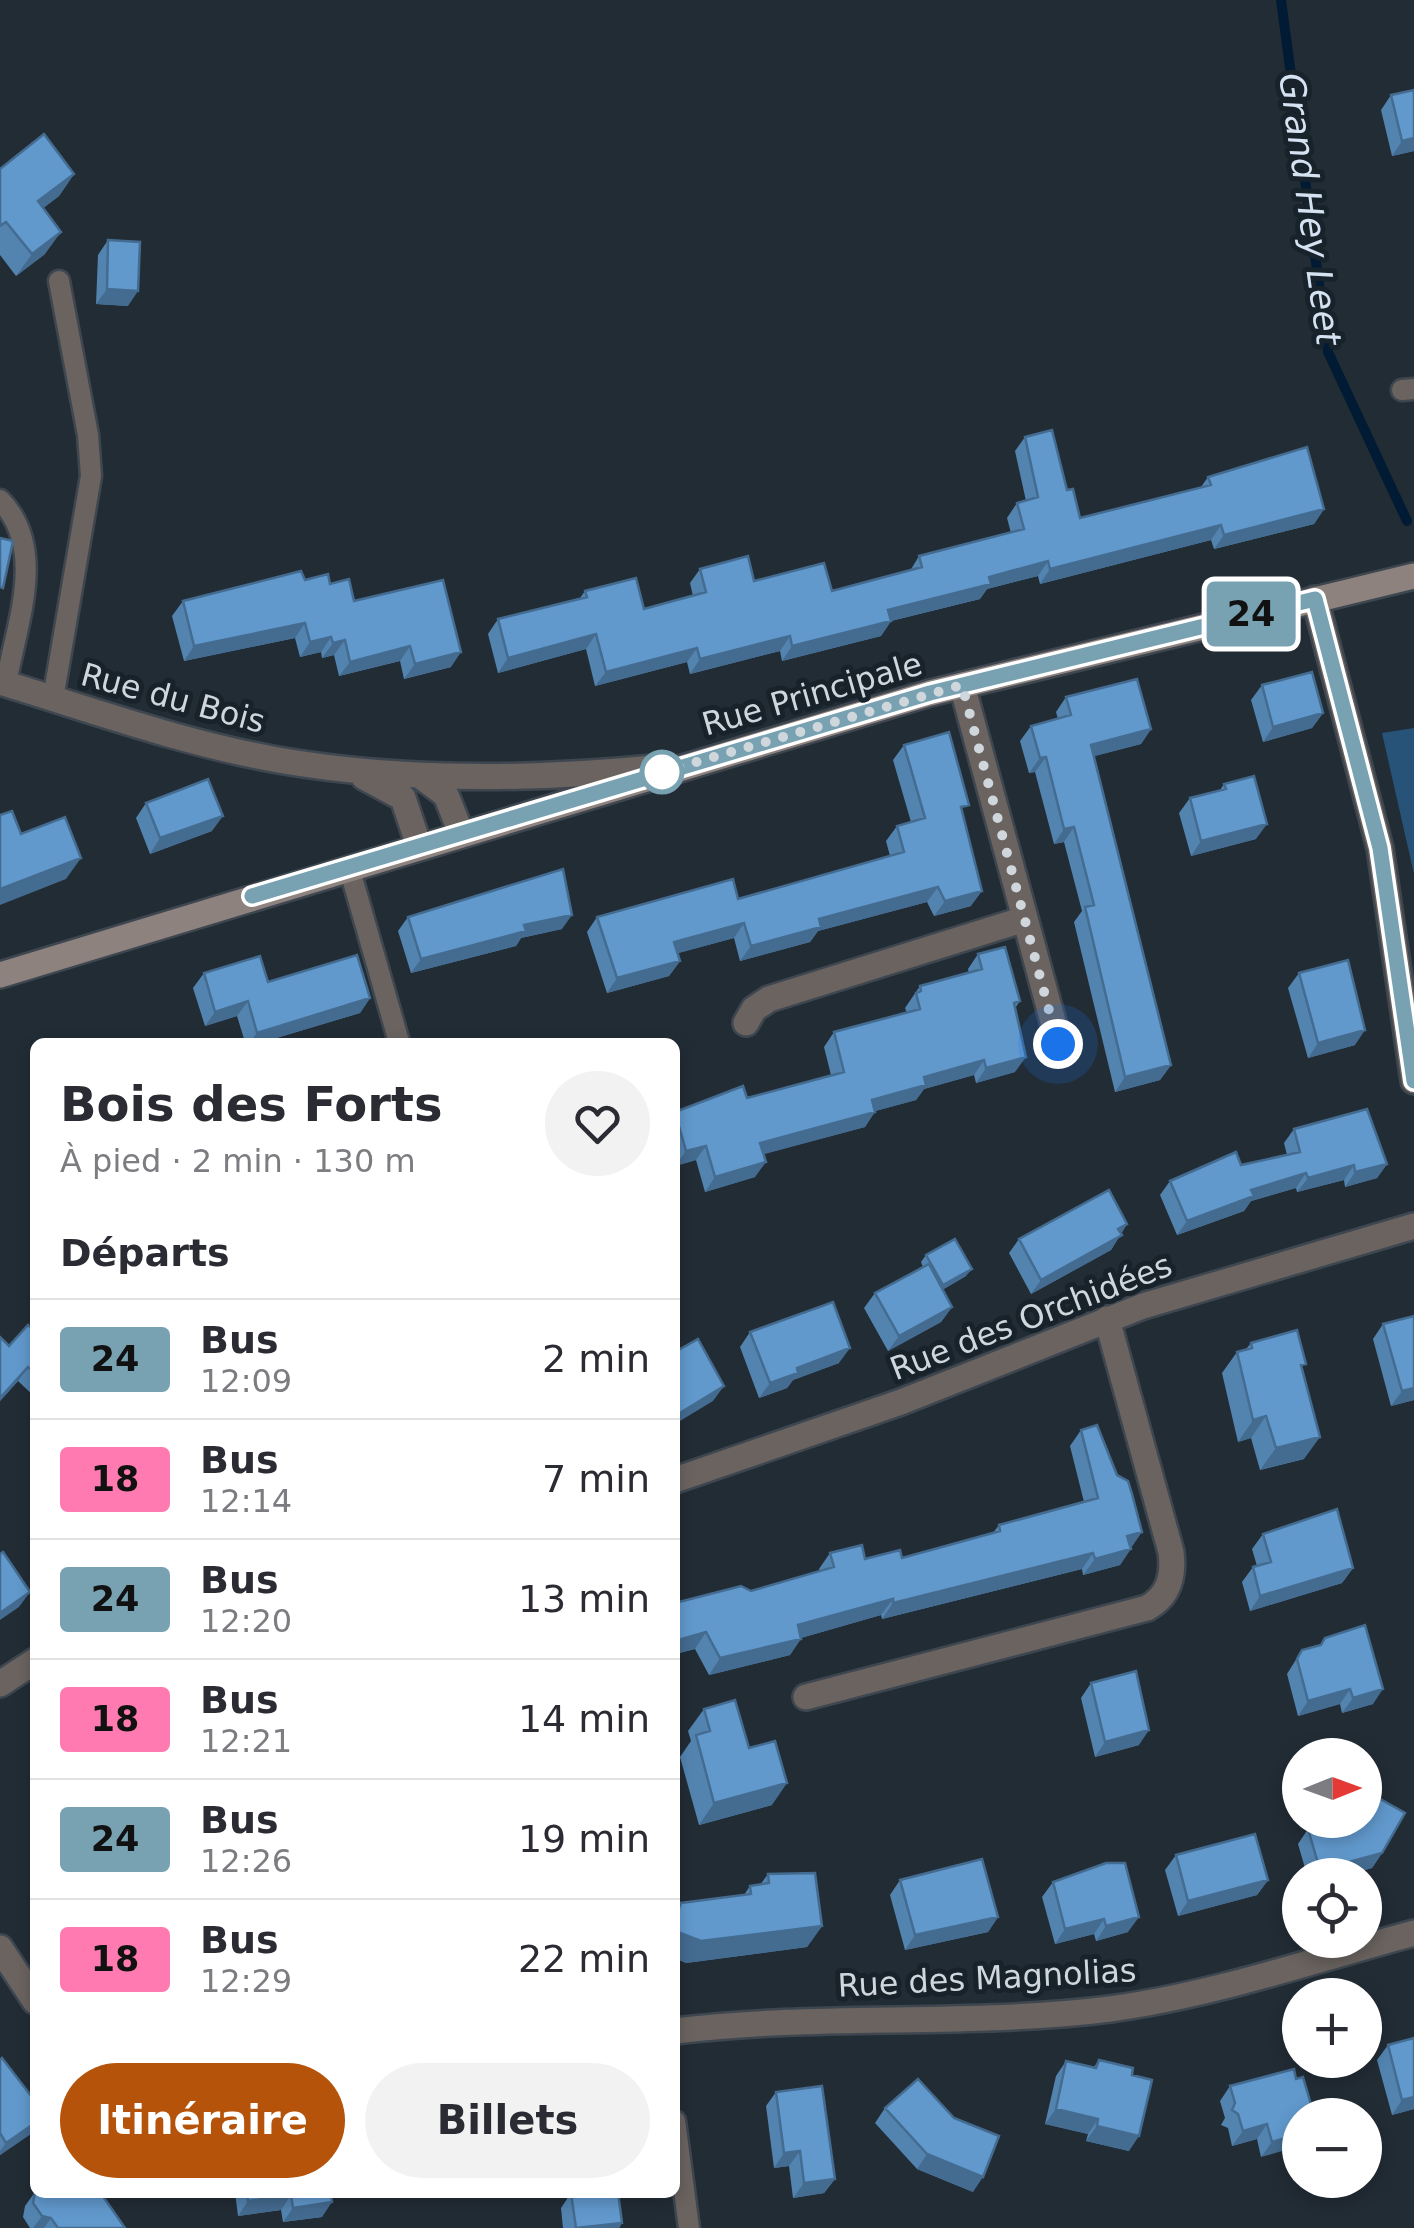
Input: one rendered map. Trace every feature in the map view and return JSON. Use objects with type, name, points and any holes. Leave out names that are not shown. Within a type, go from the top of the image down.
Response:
[{"type":"street","name":"Rue Principale","points":[[0,975],[684,765],[962,685],[1414,576]]},
{"type":"street","points":[[1315,599],[1380,848],[1414,1080]]},
{"type":"street","name":"Rue du Bois","points":[[3,683],[204,744],[330,768],[556,776],[684,765]]},
{"type":"street","points":[[962,685],[1058,1044]]},
{"type":"street","name":"Rue du Bois","points":[[330,768],[396,792],[408,806],[420,846]]},
{"type":"street","points":[[417,774],[446,795],[461,833]]},
{"type":"street","points":[[746,1023],[754,1009],[769,1000],[1025,919]]},
{"type":"street","name":"Rue Principale","points":[[0,986],[64,955]]},
{"type":"street","name":"Rue des Orchidées","points":[[680,1478],[900,1402],[1107,1320],[1252,1272],[1414,1226]]},
{"type":"street","points":[[806,1697],[1148,1608],[1163,1596],[1172,1576],[1171,1552],[1107,1320]]},
{"type":"street","points":[[0,1684],[30,1664]]},
{"type":"street","name":"Rue des Magnolias","points":[[680,2031],[785,2021],[1107,2009],[1180,1996],[1414,1933]]},
{"type":"street","points":[[0,1948],[10,1984]]},
{"type":"lane","points":[[52,699],[91,476],[86,424],[58,282]]},
{"type":"lane","points":[[0,500],[16,520],[28,548],[3,683]]},
{"type":"lane","points":[[350,867],[398,1038]]},
{"type":"lane","points":[[680,2157],[690,2228]]},
{"type":"shaded area","points":[[1414,728],[1414,874],[1382,733]]},
{"type":"building","points":[[1414,90],[1414,138],[1402,141],[1391,95]]},
{"type":"building","points":[[44,134],[74,174],[38,201],[61,232],[32,254],[6,222],[0,226],[0,169]]},
{"type":"building","points":[[108,240],[140,242],[138,291],[107,289]]},
{"type":"building","points":[[1052,430],[1067,490],[1073,489],[1080,518],[1211,485],[1208,477],[1307,447],[1324,509],[1224,535],[1221,525],[1050,569],[1048,561],[989,577],[991,584],[888,610],[891,621],[792,646],[790,636],[700,659],[697,648],[606,672],[596,634],[508,658],[498,619],[587,597],[585,591],[636,578],[644,609],[706,592],[700,569],[748,556],[754,581],[824,563],[832,591],[922,567],[919,556],[1024,529],[1017,503],[1038,497],[1025,437]]},
{"type":"building","points":[[0,538],[13,541],[3,588],[0,587]]},
{"type":"building","points":[[301,571],[305,580],[328,574],[330,584],[349,579],[354,601],[443,580],[461,652],[415,664],[410,646],[350,662],[345,640],[333,643],[331,637],[310,642],[305,623],[194,646],[183,601]]},
{"type":"building","points":[[1312,672],[1323,713],[1273,727],[1262,685]]},
{"type":"building","points":[[1137,679],[1151,729],[1091,745],[1171,1065],[1125,1077],[1085,907],[1094,905],[1074,827],[1064,829],[1046,757],[1040,758],[1031,726],[1071,715],[1066,697]]},
{"type":"building","points":[[949,732],[969,805],[961,807],[982,891],[945,901],[938,887],[819,919],[821,927],[751,946],[744,923],[674,942],[680,961],[617,978],[597,917],[733,879],[738,899],[904,852],[897,826],[925,818],[904,745]]},
{"type":"building","points":[[1254,776],[1267,824],[1201,841],[1190,798],[1226,789],[1224,784]]},
{"type":"building","points":[[208,779],[223,816],[160,838],[146,803]]},
{"type":"building","points":[[12,811],[21,834],[65,817],[81,858],[0,889],[0,815]]},
{"type":"building","points":[[563,869],[572,915],[524,925],[526,931],[421,959],[408,917]]},
{"type":"building","points":[[1005,947],[1020,1001],[1014,1003],[1026,1057],[986,1068],[984,1060],[924,1077],[926,1085],[872,1100],[875,1112],[760,1143],[766,1162],[715,1177],[706,1146],[686,1151],[680,1110],[743,1086],[747,1098],[844,1072],[834,1032],[920,1009],[916,993],[921,991],[920,986],[982,969],[978,954]]},
{"type":"building","points":[[357,955],[370,998],[257,1033],[248,1001],[215,1012],[204,973],[260,956],[268,982]]},
{"type":"building","points":[[1348,960],[1365,1030],[1318,1043],[1299,973]]},
{"type":"building","points":[[1367,1109],[1387,1164],[1355,1172],[1354,1165],[1308,1178],[1306,1173],[1251,1190],[1254,1196],[1187,1221],[1170,1181],[1236,1152],[1241,1165],[1300,1152],[1294,1129]]},
{"type":"building","points":[[1109,1190],[1127,1224],[1118,1229],[1122,1235],[1041,1280],[1019,1239]]},
{"type":"building","points":[[955,1239],[972,1269],[943,1285],[926,1255]]},
{"type":"building","points":[[929,1264],[952,1307],[899,1336],[875,1293]]},
{"type":"building","points":[[833,1302],[850,1348],[770,1383],[750,1332]]},
{"type":"building","points":[[1414,1316],[1414,1388],[1402,1391],[1383,1324]]},
{"type":"building","points":[[30,1327],[30,1369],[0,1398],[0,1337],[9,1346]]},
{"type":"building","points":[[1297,1330],[1306,1364],[1301,1365],[1320,1437],[1276,1448],[1266,1416],[1253,1420],[1237,1352],[1252,1348],[1251,1343]]},
{"type":"building","points":[[698,1339],[724,1386],[680,1413],[680,1349]]},
{"type":"building","points":[[1097,1425],[1117,1475],[1128,1481],[1142,1532],[1127,1536],[1131,1549],[1095,1559],[1093,1553],[893,1603],[893,1599],[798,1625],[801,1639],[720,1658],[706,1632],[680,1640],[680,1602],[741,1586],[751,1591],[834,1567],[830,1553],[862,1545],[865,1559],[900,1550],[902,1558],[1000,1531],[999,1525],[1098,1498],[1081,1430]]},
{"type":"building","points":[[1337,1509],[1353,1568],[1260,1596],[1253,1567],[1271,1562],[1263,1534]]},
{"type":"building","points":[[3,1552],[30,1592],[0,1613],[0,1554]]},
{"type":"building","points":[[1365,1625],[1383,1689],[1353,1698],[1350,1689],[1308,1701],[1297,1659],[1302,1650]]},
{"type":"building","points":[[1136,1671],[1149,1730],[1105,1742],[1091,1683]]},
{"type":"building","points":[[735,1700],[749,1748],[775,1741],[787,1783],[714,1803],[696,1735],[710,1731],[704,1709]]},
{"type":"building","points":[[1382,1800],[1405,1813],[1382,1853],[1364,1858],[1316,1858],[1311,1838],[1382,1838]]},
{"type":"building","points":[[1255,1834],[1268,1880],[1188,1901],[1176,1855]]},
{"type":"building","points":[[982,1859],[998,1917],[915,1935],[900,1880]]},
{"type":"building","points":[[1106,1863],[1125,1863],[1139,1917],[1106,1926],[1104,1919],[1065,1929],[1053,1882]]},
{"type":"building","points":[[815,1873],[822,1926],[701,1941],[680,1933],[681,1903],[751,1894],[750,1886],[769,1883],[768,1874]]},
{"type":"building","points":[[1414,2038],[1414,2097],[1402,2100],[1388,2045]]},
{"type":"building","points":[[0,2060],[30,2094],[30,2126],[6,2143],[0,2133]]},
{"type":"building","points":[[1099,2060],[1133,2068],[1132,2075],[1152,2080],[1139,2136],[1097,2126],[1098,2119],[1056,2109],[1066,2061],[1096,2068]]},
{"type":"building","points":[[1282,2072],[1282,2078],[1303,2078],[1309,2098],[1282,2098],[1282,2139],[1272,2142],[1267,2124],[1243,2131],[1238,2114],[1232,2110],[1235,2103],[1230,2086]]},
{"type":"building","points":[[918,2079],[954,2118],[999,2136],[983,2177],[927,2154],[885,2108]]},
{"type":"building","points":[[822,2086],[835,2179],[804,2183],[800,2151],[784,2153],[776,2092]]},
{"type":"building","points":[[34,2198],[104,2198],[125,2228],[58,2228],[33,2203]]},
{"type":"building","points":[[291,2198],[332,2198],[332,2202],[293,2208]]},
{"type":"building","points":[[572,2198],[619,2198],[622,2223],[576,2228]]},
{"type":"waterway","name":"Grand Hey Leet","points":[[1281,0],[1328,352],[1407,521]]},
{"type":"bus line","name":"24","points":[[252,896],[930,693],[1315,599],[1380,848],[1414,1081]]},
{"type":"route","points":[[662,772],[962,685],[1058,1044]]}]
